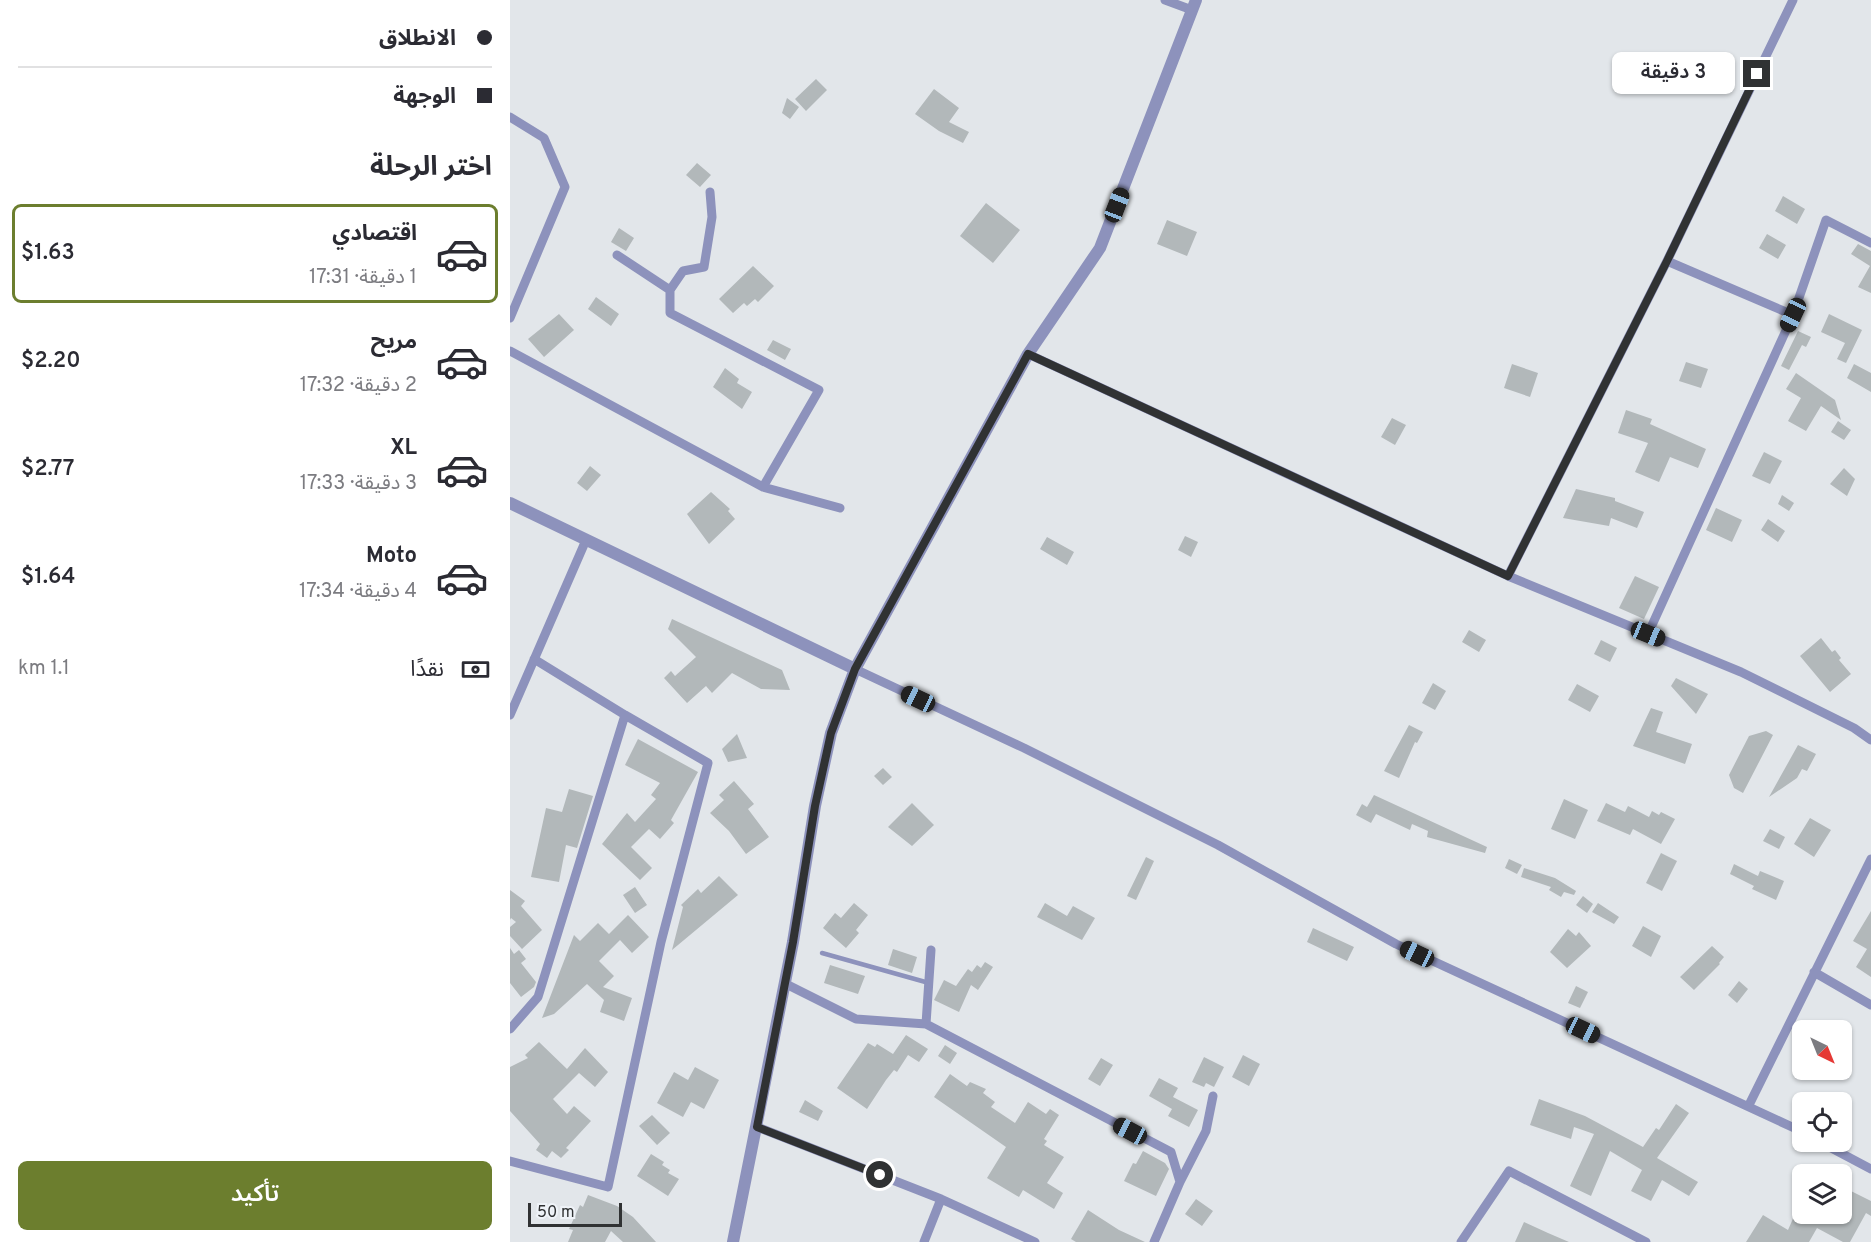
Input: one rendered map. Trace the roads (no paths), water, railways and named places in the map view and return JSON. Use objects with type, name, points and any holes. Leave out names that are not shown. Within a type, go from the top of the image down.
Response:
[{"type":"street","points":[[733,1242],[757,1127],[815,806],[831,733],[855,669],[1028,354],[1100,248],[1194,5],[1165,0]]},
{"type":"street","points":[[1508,576],[1667,261],[1793,0]]},
{"type":"street","points":[[510,117],[544,138],[565,186],[510,318]]},
{"type":"street","points":[[710,192],[712,217],[704,267],[683,271],[670,290],[670,313],[819,390],[763,487]]},
{"type":"street","points":[[1648,634],[1793,315],[1826,220],[1871,243]]},
{"type":"street","points":[[617,255],[670,290]]},
{"type":"street","points":[[1667,261],[1793,315]]},
{"type":"street","points":[[510,351],[763,487],[840,508]]},
{"type":"street","points":[[1028,354],[1508,576],[1741,672],[1854,728],[1871,740]]},
{"type":"street","points":[[510,503],[1024,748],[1218,845],[1396,944],[1792,1127]]},
{"type":"street","points":[[510,715],[586,540]]},
{"type":"street","points":[[510,1161],[608,1187],[661,942],[708,764],[534,659]]},
{"type":"street","points":[[510,1029],[538,998],[625,715]]},
{"type":"street","points":[[1749,1106],[1871,859]]},
{"type":"street","points":[[926,1024],[931,950]]},
{"type":"street","points":[[1814,972],[1871,1005]]},
{"type":"street","points":[[784,983],[856,1019],[926,1024],[1171,1152],[1180,1182]]},
{"type":"street","points":[[1154,1242],[1180,1182],[1206,1131],[1213,1096]]},
{"type":"street","points":[[757,1127],[941,1199],[1035,1242]]},
{"type":"street","points":[[1839,1152],[1871,1169]]},
{"type":"street","points":[[1461,1242],[1509,1171],[1646,1242]]},
{"type":"street","points":[[924,1242],[941,1199]]},
{"type":"lane","points":[[822,953],[928,983]]}]
